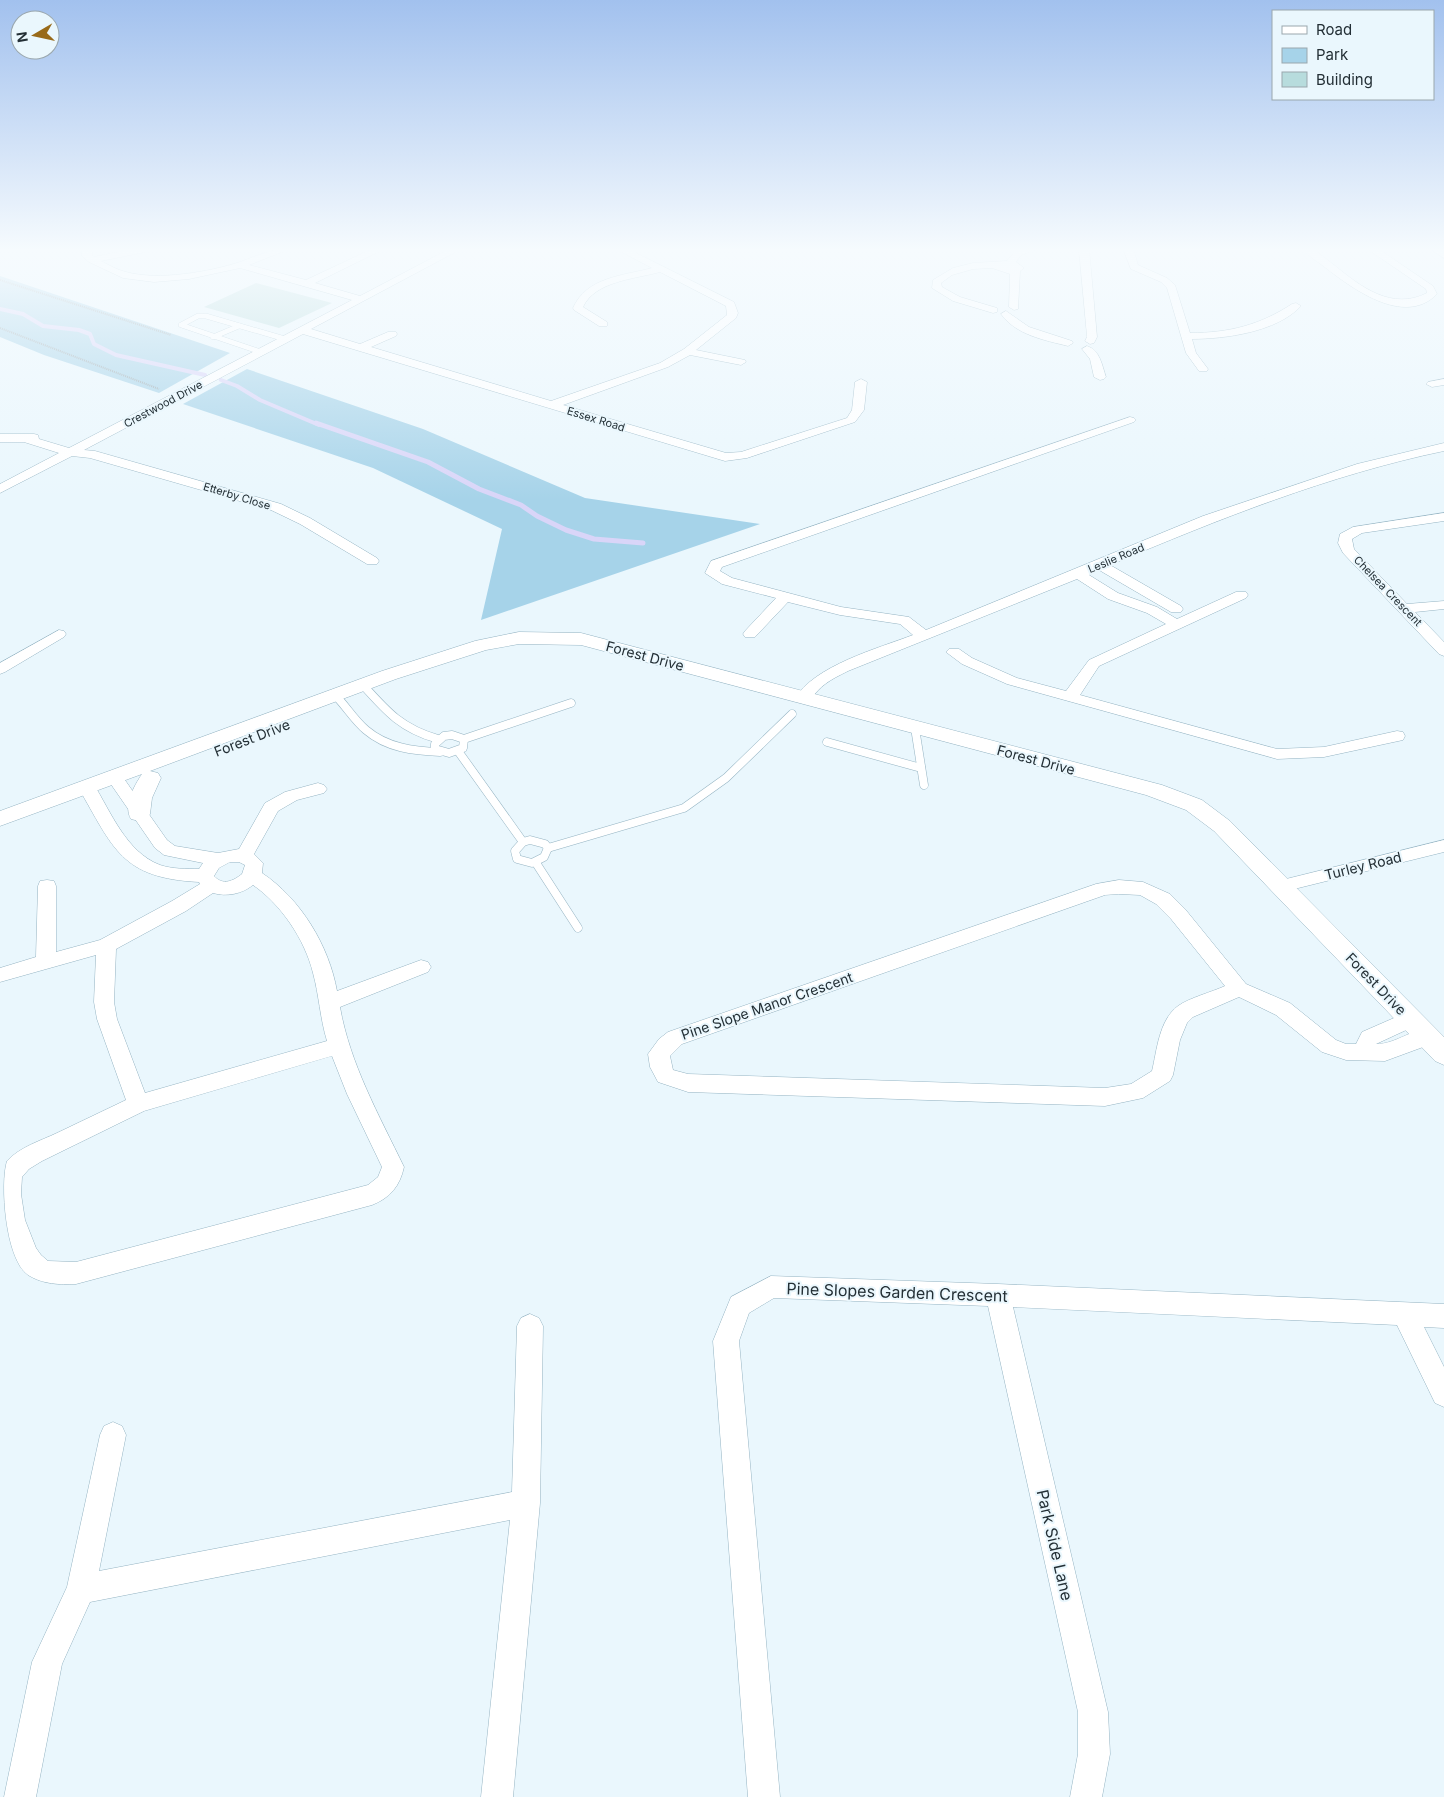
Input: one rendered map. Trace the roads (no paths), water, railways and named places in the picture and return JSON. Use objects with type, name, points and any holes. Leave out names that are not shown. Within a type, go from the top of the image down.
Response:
[{"type":"street","name":"Crestwood Drive","points":[[88,450],[178,396],[298,332]]},
{"type":"street","name":"Essex Road","points":[[308,332],[717,455],[733,457],[851,420],[858,410],[861,382]]},
{"type":"street","points":[[551,405],[656,369],[688,351],[712,332]]},
{"type":"street","points":[[1035,332],[1068,343],[1074,339],[1089,345],[1100,377]]},
{"type":"street","points":[[1089,345],[1092,332]]},
{"type":"street","points":[[1186,332],[1190,353],[1203,369]]},
{"type":"street","points":[[1187,336],[1240,332]]},
{"type":"street","points":[[360,348],[392,334]]},
{"type":"street","points":[[688,351],[741,362]]},
{"type":"street","points":[[923,635],[904,620],[840,611],[726,581],[712,573],[713,568],[716,564],[1130,420]]},
{"type":"street","name":"Etterby Close","points":[[23,437],[38,444],[70,453],[88,450],[268,504],[305,521],[372,562]]},
{"type":"street","points":[[0,438],[50,439],[88,450]]},
{"type":"street","name":"Leslie Road","points":[[797,707],[807,689],[822,679],[923,635],[1229,512],[1361,467],[1402,456],[1444,448]]},
{"type":"street","points":[[0,489],[70,453]]},
{"type":"street","name":"Chelsea Crescent","points":[[1444,517],[1358,530],[1345,537],[1348,550],[1444,651]]},
{"type":"street","points":[[1100,564],[1191,618]]},
{"type":"street","points":[[1078,574],[1113,596],[1152,610],[1177,625]]},
{"type":"street","points":[[1070,696],[1094,663],[1241,595]]},
{"type":"street","points":[[750,634],[785,597]]},
{"type":"street","points":[[1405,608],[1444,605]]},
{"type":"street","points":[[0,669],[59,634]]},
{"type":"street","name":"Forest Drive","points":[[0,834],[91,793],[367,689],[534,639],[565,638],[591,641],[797,707],[916,728],[1160,792],[1194,805],[1222,826],[1444,1054]]},
{"type":"street","points":[[954,652],[973,664],[1012,681],[1278,754],[1324,752],[1397,736]]},
{"type":"street","name":"Forest Drive","points":[[118,783],[150,778],[339,699]]},
{"type":"street","points":[[139,814],[141,798],[150,778]]},
{"type":"street","points":[[118,783],[161,844],[170,851],[218,859]]},
{"type":"street","points":[[91,793],[117,835],[132,856],[141,863],[168,873],[208,881],[218,888],[233,887],[248,880],[248,865],[270,807],[291,796],[318,790]]},
{"type":"street","name":"Forest Drive","points":[[0,819],[91,793]]},
{"type":"street","name":"Turley Road","points":[[1282,886],[1444,846]]},
{"type":"street","points":[[0,975],[106,945],[180,906],[208,881],[211,864],[218,859],[227,856],[248,865],[270,888],[312,942],[323,970],[338,1046],[352,1081],[393,1167],[391,1179],[385,1188],[372,1195],[76,1273],[55,1275],[33,1264],[20,1240],[8,1189],[11,1174],[22,1162],[34,1154],[138,1104],[338,1046]]},
{"type":"street","points":[[46,963],[47,886]]},
{"type":"street","name":"Pine Slope Manor Crescent","points":[[1239,989],[1186,1010],[1170,1035],[1162,1075],[1149,1086],[1134,1094],[1105,1097],[688,1083],[666,1076],[661,1067],[659,1054],[666,1045],[676,1038],[1103,889],[1120,887],[1143,889],[1163,899],[1178,914],[1239,989],[1283,1009],[1329,1046],[1346,1052],[1385,1053],[1428,1037]]},
{"type":"street","points":[[106,945],[104,1002],[107,1019],[138,1104]]},
{"type":"street","points":[[329,1003],[421,967]]},
{"type":"street","points":[[1363,1051],[1370,1038],[1410,1019]]},
{"type":"street","name":"Pine Slopes Garden Crescent","points":[[764,1797],[726,1341],[740,1305],[771,1287],[998,1295],[1444,1316]]},
{"type":"street","name":"Park Side Lane","points":[[998,1295],[1093,1712],[1094,1754],[1086,1797]]},
{"type":"street","points":[[1405,1314],[1444,1394]]},
{"type":"street","points":[[497,1797],[526,1503],[530,1326]]},
{"type":"street","points":[[20,1797],[47,1662],[81,1589],[114,1435]]},
{"type":"street","points":[[81,1589],[526,1503]]},
{"type":"lane","points":[[199,332],[261,352]]},
{"type":"lane","points":[[213,337],[225,332]]},
{"type":"lane","points":[[260,332],[285,339]]},
{"type":"lane","points":[[367,689],[390,716],[400,724],[416,732],[438,739],[452,735],[464,739],[571,703]]},
{"type":"lane","points":[[339,699],[366,730],[381,740],[405,748],[448,754],[458,751],[464,744],[464,739]]},
{"type":"lane","points":[[548,848],[684,808],[694,803],[713,789],[797,707]]},
{"type":"lane","points":[[916,728],[924,785]]},
{"type":"lane","points":[[438,739],[435,749],[440,752]]},
{"type":"lane","points":[[828,742],[921,768]]},
{"type":"lane","points":[[458,751],[523,842]]},
{"type":"lane","points":[[538,841],[545,844],[548,848],[548,854],[536,862],[522,862],[515,855],[518,846],[523,842],[538,841]]},
{"type":"lane","points":[[536,862],[578,928]]},
{"type":"waterway","points":[[84,332],[90,334],[94,344],[116,355],[205,375]]},
{"type":"waterway","points":[[221,380],[237,386],[260,400],[319,425]]},
{"type":"waterway","points":[[316,423],[428,462],[479,489],[521,505],[537,516],[566,530],[594,539],[643,543]]}]
